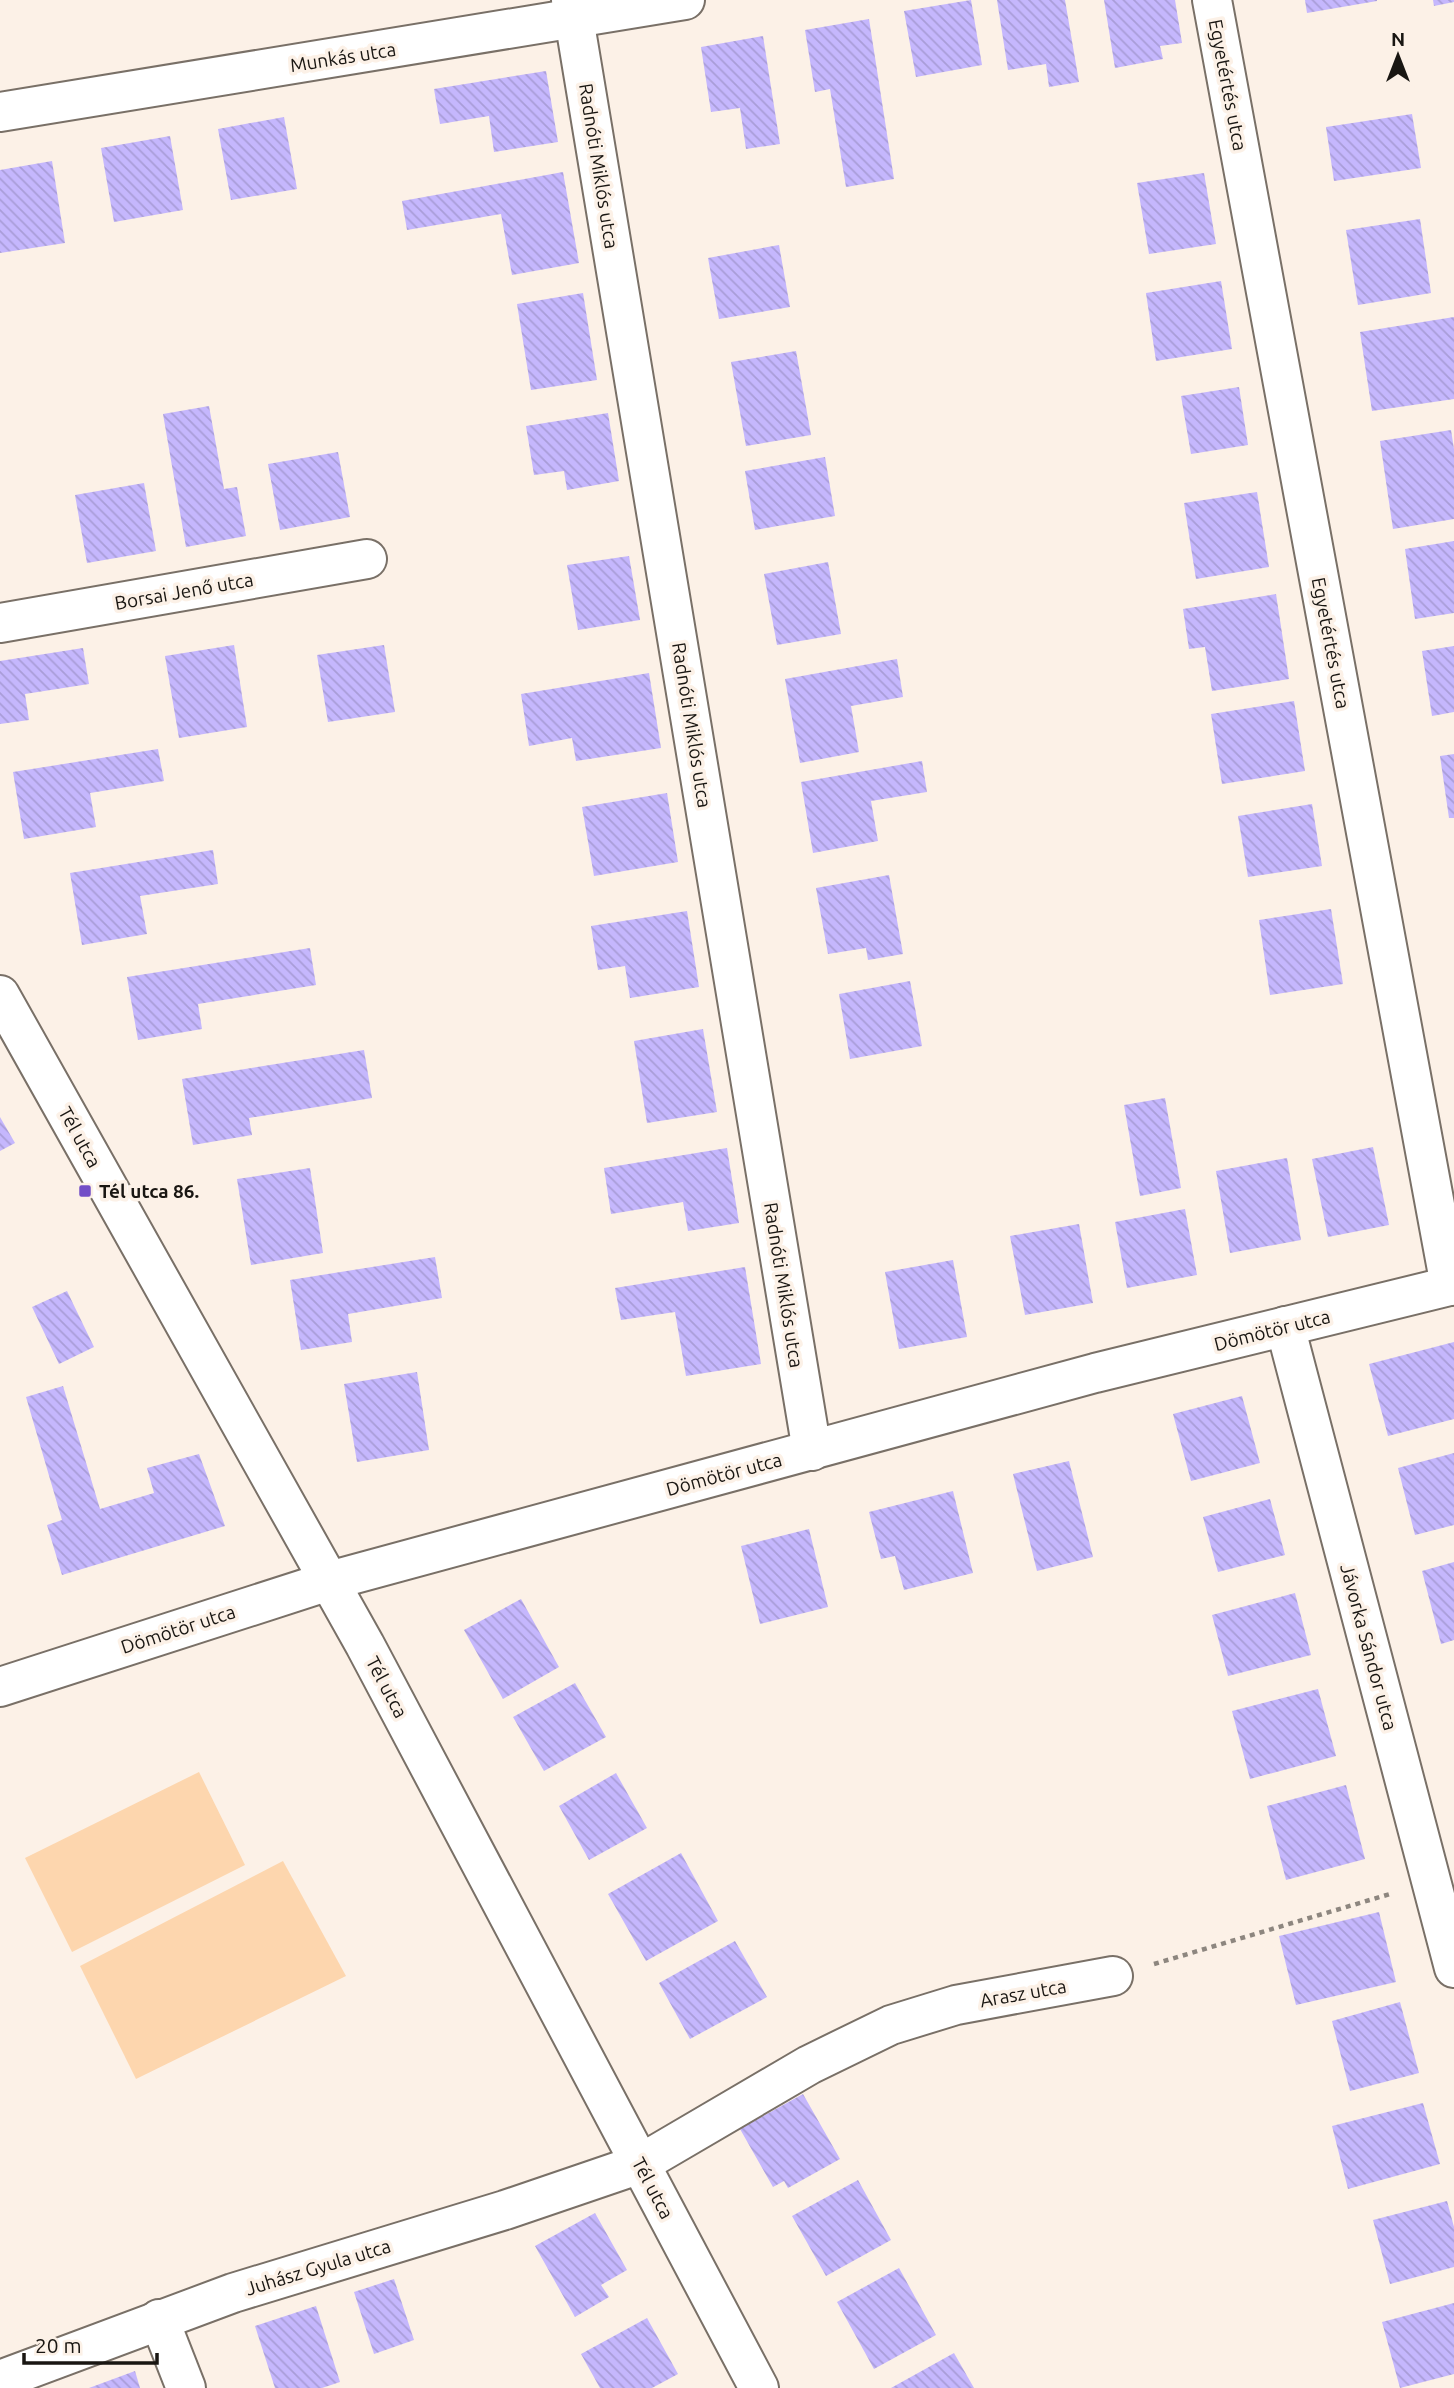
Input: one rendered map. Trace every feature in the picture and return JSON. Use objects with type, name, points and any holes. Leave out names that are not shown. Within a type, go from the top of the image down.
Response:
[{"type":"street","name":"Munkás utca","points":[[0,112],[573,10],[685,0]]},
{"type":"street","name":"Egyetértés utca","points":[[1212,0],[1452,1285]]},
{"type":"street","name":"Radnóti Miklós utca","points":[[573,10],[812,1451]]},
{"type":"street","name":"Borsai Jenő utca","points":[[0,623],[367,559]]},
{"type":"street","name":"Tél utca","points":[[0,995],[371,1657],[759,2388]]},
{"type":"street","name":"Dömötör utca","points":[[0,1687],[329,1581],[1095,1373],[1452,1285]]},
{"type":"street","name":"Jávorka Sándor utca","points":[[1285,1326],[1454,1968]]},
{"type":"street","name":"Arasz utca","points":[[640,2164],[809,2066],[891,2025],[956,2005],[1113,1976]]},
{"type":"street","name":"Juhász Gyula utca","points":[[0,2380],[233,2293],[505,2210],[640,2164]]},
{"type":"street","points":[[159,2319],[186,2388]]},
{"type":"path","points":[[1113,1976],[1431,1882]]},
{"type":"shaded area","points":[[199,1772],[245,1865],[72,1952],[25,1858]]},
{"type":"shaded area","points":[[283,1861],[346,1976],[136,2079],[80,1966]]},
{"type":"building","points":[[971,0],[982,65],[916,77],[904,11]]},
{"type":"building","points":[[997,0],[1065,0],[1079,82],[1049,87],[1046,64],[1008,70]]},
{"type":"building","points":[[1104,0],[1175,0],[1182,43],[1160,46],[1163,59],[1115,68]]},
{"type":"building","points":[[1305,0],[1377,0],[1377,1],[1307,13]]},
{"type":"building","points":[[1433,0],[1454,0],[1454,2],[1434,6]]},
{"type":"building","points":[[869,19],[894,179],[846,187],[830,89],[815,92],[805,30]]},
{"type":"building","points":[[763,36],[780,144],[746,149],[740,108],[711,112],[701,47]]},
{"type":"building","points":[[546,71],[558,142],[494,152],[489,116],[440,124],[434,89]]},
{"type":"building","points":[[1412,114],[1421,168],[1334,181],[1326,127]]},
{"type":"building","points":[[284,117],[297,189],[231,200],[218,129]]},
{"type":"building","points":[[170,136],[183,210],[114,222],[101,148]]},
{"type":"building","points":[[52,161],[65,243],[0,253],[0,170]]},
{"type":"building","points":[[563,172],[579,263],[512,275],[501,214],[407,230],[402,201]]},
{"type":"building","points":[[1204,173],[1216,244],[1149,254],[1137,183]]},
{"type":"building","points":[[1420,219],[1431,293],[1358,305],[1346,230]]},
{"type":"building","points":[[779,245],[790,307],[719,319],[708,258]]},
{"type":"building","points":[[1221,281],[1232,349],[1156,361],[1146,293]]},
{"type":"building","points":[[583,293],[597,380],[531,390],[517,304]]},
{"type":"building","points":[[1454,317],[1454,399],[1372,411],[1360,332]]},
{"type":"building","points":[[796,351],[811,435],[746,446],[731,362]]},
{"type":"building","points":[[1239,387],[1248,445],[1191,454],[1181,396]]},
{"type":"building","points":[[209,406],[224,489],[237,487],[246,536],[186,547],[163,414]]},
{"type":"building","points":[[608,413],[619,481],[567,490],[564,471],[534,475],[526,426]]},
{"type":"building","points":[[1451,430],[1454,449],[1454,519],[1393,529],[1380,441]]},
{"type":"building","points":[[338,452],[350,517],[280,530],[268,464]]},
{"type":"building","points":[[825,457],[835,516],[755,530],[745,471]]},
{"type":"building","points":[[144,483],[156,551],[87,563],[75,495]]},
{"type":"building","points":[[1257,492],[1269,567],[1196,579],[1184,503]]},
{"type":"building","points":[[1454,541],[1454,613],[1415,619],[1405,549]]},
{"type":"building","points":[[629,556],[640,620],[578,630],[567,565]]},
{"type":"building","points":[[828,562],[841,634],[777,645],[764,574]]},
{"type":"building","points":[[1276,594],[1289,679],[1212,691],[1205,647],[1189,649],[1183,609]]},
{"type":"building","points":[[234,645],[247,727],[179,738],[165,656]]},
{"type":"building","points":[[384,645],[395,712],[328,722],[317,655]]},
{"type":"building","points":[[1454,646],[1454,712],[1432,716],[1422,651]]},
{"type":"building","points":[[83,648],[89,684],[25,694],[29,720],[0,724],[0,661]]},
{"type":"building","points":[[897,659],[903,697],[851,706],[859,752],[800,763],[785,679]]},
{"type":"building","points":[[649,673],[661,748],[576,761],[572,738],[529,746],[521,694]]},
{"type":"building","points":[[1294,701],[1305,771],[1222,784],[1211,714]]},
{"type":"building","points":[[158,749],[164,781],[90,793],[96,827],[24,839],[13,772]]},
{"type":"building","points":[[1454,754],[1454,818],[1449,818],[1440,756]]},
{"type":"building","points":[[922,761],[927,792],[871,801],[878,841],[813,853],[801,782]]},
{"type":"building","points":[[667,793],[678,862],[594,876],[582,807]]},
{"type":"building","points":[[1312,804],[1322,866],[1248,877],[1238,816]]},
{"type":"building","points":[[213,850],[218,884],[140,896],[147,934],[82,945],[70,873]]},
{"type":"building","points":[[889,875],[903,954],[868,960],[866,948],[828,954],[816,888]]},
{"type":"building","points":[[1331,909],[1343,984],[1270,995],[1259,920]]},
{"type":"building","points":[[687,911],[699,987],[630,998],[625,966],[598,970],[591,926]]},
{"type":"building","points":[[310,948],[316,985],[198,1004],[202,1029],[138,1040],[127,977]]},
{"type":"building","points":[[910,981],[922,1046],[850,1059],[839,994]]},
{"type":"building","points":[[703,1029],[717,1112],[647,1123],[634,1041]]},
{"type":"building","points":[[364,1050],[372,1098],[249,1118],[252,1135],[193,1145],[182,1079]]},
{"type":"building","points":[[1165,1098],[1181,1188],[1140,1196],[1124,1105]]},
{"type":"building","points":[[0,1117],[15,1143],[0,1151]]},
{"type":"building","points":[[1373,1147],[1389,1225],[1328,1237],[1312,1159]]},
{"type":"building","points":[[727,1148],[739,1223],[688,1231],[683,1202],[611,1214],[604,1168]]},
{"type":"building","points":[[1287,1158],[1301,1240],[1230,1253],[1216,1171]]},
{"type":"building","points":[[310,1168],[323,1253],[251,1265],[237,1179]]},
{"type":"building","points":[[1185,1209],[1197,1275],[1127,1288],[1115,1222]]},
{"type":"building","points":[[1079,1224],[1093,1303],[1025,1315],[1010,1236]]},
{"type":"building","points":[[435,1257],[442,1298],[348,1314],[352,1342],[301,1350],[290,1280]]},
{"type":"building","points":[[953,1260],[967,1337],[899,1349],[885,1272]]},
{"type":"building","points":[[745,1267],[761,1364],[686,1376],[675,1312],[621,1320],[615,1288]]},
{"type":"building","points":[[67,1291],[94,1347],[59,1364],[32,1307]]},
{"type":"building","points":[[1454,1342],[1454,1419],[1388,1436],[1369,1364]]},
{"type":"building","points":[[417,1372],[429,1450],[357,1462],[344,1384]]},
{"type":"building","points":[[63,1386],[100,1509],[154,1493],[147,1468],[199,1454],[225,1526],[62,1575],[47,1525],[62,1520],[26,1397]]},
{"type":"building","points":[[1242,1396],[1260,1463],[1191,1481],[1173,1414]]},
{"type":"building","points":[[1454,1453],[1454,1525],[1415,1535],[1398,1468]]},
{"type":"building","points":[[1069,1461],[1093,1557],[1037,1571],[1013,1474]]},
{"type":"building","points":[[953,1491],[973,1573],[904,1590],[895,1556],[881,1559],[869,1512]]},
{"type":"building","points":[[1270,1499],[1285,1555],[1218,1572],[1203,1517]]},
{"type":"building","points":[[809,1529],[828,1607],[760,1624],[741,1546]]},
{"type":"building","points":[[1454,1562],[1454,1640],[1441,1644],[1422,1571]]},
{"type":"building","points":[[1295,1593],[1311,1655],[1228,1676],[1212,1615]]},
{"type":"building","points":[[521,1599],[559,1667],[503,1699],[464,1630]]},
{"type":"building","points":[[575,1683],[606,1737],[544,1771],[513,1717]]},
{"type":"building","points":[[1318,1689],[1336,1756],[1250,1779],[1232,1711]]},
{"type":"building","points":[[616,1773],[647,1828],[589,1860],[559,1806]]},
{"type":"building","points":[[1346,1785],[1365,1859],[1286,1880],[1267,1806]]},
{"type":"building","points":[[681,1853],[718,1921],[646,1961],[608,1894]]},
{"type":"building","points":[[1379,1912],[1396,1982],[1296,2005],[1279,1936]]},
{"type":"building","points":[[735,1941],[767,1997],[690,2039],[659,1983]]},
{"type":"building","points":[[1400,2002],[1419,2073],[1350,2091],[1332,2021]]},
{"type":"building","points":[[803,2094],[840,2159],[788,2188],[784,2181],[773,2187],[740,2129]]},
{"type":"building","points":[[1423,2103],[1440,2164],[1348,2189],[1332,2126]]},
{"type":"building","points":[[858,2180],[891,2240],[826,2276],[792,2216]]},
{"type":"building","points":[[1447,2201],[1454,2227],[1454,2267],[1390,2284],[1373,2220]]},
{"type":"building","points":[[595,2213],[627,2270],[601,2285],[609,2297],[575,2317],[535,2246]]},
{"type":"building","points":[[899,2268],[936,2335],[874,2369],[837,2302]]},
{"type":"building","points":[[394,2279],[414,2340],[374,2354],[354,2292]]},
{"type":"building","points":[[1454,2303],[1454,2374],[1400,2388],[1382,2322]]},
{"type":"building","points":[[316,2306],[340,2382],[322,2388],[275,2388],[255,2326]]},
{"type":"building","points":[[647,2318],[678,2374],[652,2388],[600,2388],[581,2354]]},
{"type":"building","points":[[954,2353],[974,2388],[891,2388]]},
{"type":"building","points":[[135,2371],[140,2388],[89,2388]]},
{"type":"place","name":"Tél utca 86.","points":[[85,1191]]}]
